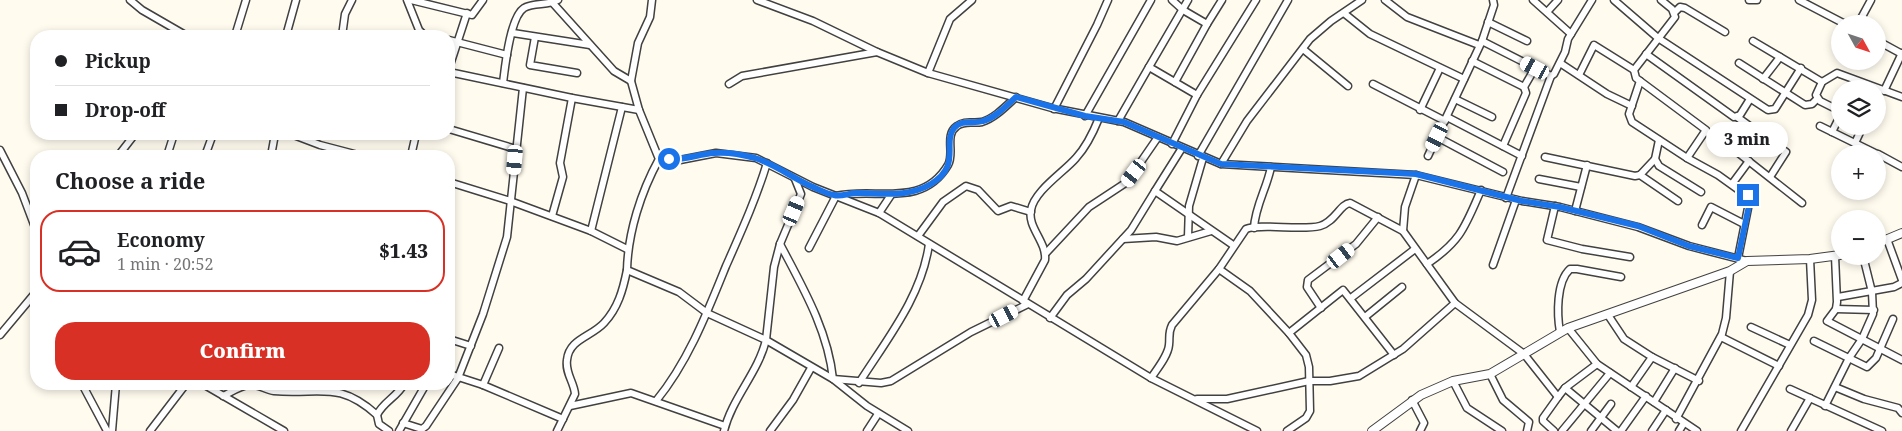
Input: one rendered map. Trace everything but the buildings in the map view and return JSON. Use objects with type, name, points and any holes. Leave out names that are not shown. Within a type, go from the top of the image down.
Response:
[{"type":"street","points":[[130,0],[142,10],[177,30]]},
{"type":"street","points":[[237,30],[246,0]]},
{"type":"street","points":[[288,30],[296,0]]},
{"type":"street","points":[[343,30],[345,14],[352,0]]},
{"type":"street","points":[[407,0],[417,30]]},
{"type":"street","points":[[411,0],[472,15],[483,0]]},
{"type":"street","points":[[568,431],[558,429],[575,394],[566,370],[568,353],[579,339],[593,333],[604,324],[615,309],[622,294],[627,270],[627,249],[644,193],[658,158],[639,110],[631,80],[638,43],[650,17],[652,0]]},
{"type":"street","points":[[757,0],[813,21],[877,52],[928,73],[1054,109],[1118,122],[1221,164],[1416,174],[1506,198],[1555,206],[1638,226],[1689,246],[1747,261],[1810,260],[1831,256]]},
{"type":"street","points":[[928,73],[950,19],[972,0]]},
{"type":"street","points":[[1054,109],[1098,26],[1108,0]]},
{"type":"street","points":[[1085,116],[1151,0]]},
{"type":"street","points":[[1172,0],[1183,10],[1207,24]]},
{"type":"street","points":[[1118,122],[1188,0]]},
{"type":"street","points":[[1175,82],[1222,0]]},
{"type":"street","points":[[1172,144],[1197,95],[1256,0]]},
{"type":"street","points":[[1188,237],[1188,215],[1200,157],[1288,0]]},
{"type":"street","points":[[1221,164],[1247,121],[1319,30],[1345,14],[1362,0]]},
{"type":"street","points":[[1385,0],[1407,17],[1481,43],[1485,41],[1551,76]]},
{"type":"street","points":[[1428,156],[1481,43],[1494,6],[1493,0]]},
{"type":"street","points":[[1533,0],[1571,34]]},
{"type":"street","points":[[1547,12],[1558,0]]},
{"type":"street","points":[[1506,198],[1551,76],[1560,63],[1571,34],[1592,0]]},
{"type":"street","points":[[1614,0],[1658,38],[1750,100],[1772,112],[1800,68]]},
{"type":"street","points":[[1661,0],[1675,12]]},
{"type":"street","points":[[1749,0],[1757,0]]},
{"type":"street","points":[[1799,0],[1831,16]]},
{"type":"street","points":[[1863,15],[1871,0]]},
{"type":"street","points":[[503,83],[507,55],[517,17],[523,9],[554,1],[614,71],[631,80]]},
{"type":"street","points":[[1634,70],[1680,7],[1685,8],[1725,32]]},
{"type":"street","points":[[455,53],[467,14]]},
{"type":"street","points":[[1345,14],[1370,34],[1464,79]]},
{"type":"street","points":[[1488,22],[1527,41]]},
{"type":"street","points":[[513,33],[590,45]]},
{"type":"street","points":[[535,37],[530,65],[577,73]]},
{"type":"street","points":[[455,41],[507,55]]},
{"type":"street","points":[[1753,41],[1822,82]]},
{"type":"street","points":[[1579,75],[1594,45],[1634,70],[1636,78],[1705,128],[1706,132],[1749,161],[1802,203]]},
{"type":"street","points":[[1886,45],[1902,53],[1886,87]]},
{"type":"street","points":[[1303,49],[1348,86]]},
{"type":"street","points":[[729,84],[742,76],[877,52]]},
{"type":"street","points":[[1646,54],[1786,152],[1770,177]]},
{"type":"street","points":[[1763,80],[1780,57]]},
{"type":"street","points":[[1472,61],[1524,87],[1526,93],[1504,146]]},
{"type":"street","points":[[1560,63],[1607,94],[1632,106]]},
{"type":"street","points":[[1739,63],[1805,105],[1812,104],[1817,99],[1822,82],[1837,73],[1853,80]]},
{"type":"street","points":[[1149,66],[1197,95]]},
{"type":"street","points":[[1420,110],[1440,68]]},
{"type":"street","points":[[1524,87],[1535,68]]},
{"type":"street","points":[[455,71],[523,88],[639,110]]},
{"type":"street","points":[[1640,81],[1629,114],[1632,122],[1687,158],[1732,184],[1750,198],[1738,258]]},
{"type":"street","points":[[1373,84],[1420,110],[1446,119],[1522,156]]},
{"type":"street","points":[[455,382],[471,346],[507,237],[516,149],[521,121],[523,88]]},
{"type":"street","points":[[1886,92],[1902,97]]},
{"type":"street","points":[[836,196],[856,193],[891,195],[917,190],[932,183],[940,177],[950,162],[950,136],[956,126],[965,122],[982,122],[991,118],[1016,97]]},
{"type":"street","points":[[552,216],[563,177],[560,163],[572,98]]},
{"type":"street","points":[[1817,99],[1831,106]]},
{"type":"street","points":[[1455,100],[1492,117]]},
{"type":"street","points":[[1737,117],[1750,100]]},
{"type":"street","points":[[592,231],[622,107]]},
{"type":"street","points":[[833,378],[875,384],[891,381],[971,332],[1026,303],[1045,260],[1046,253],[1030,218],[1030,212],[1038,196],[1087,144],[1100,118]]},
{"type":"street","points":[[1820,126],[1831,132]]},
{"type":"street","points":[[455,131],[516,149]]},
{"type":"street","points":[[1687,158],[1706,132]]},
{"type":"street","points":[[1838,135],[1859,145]]},
{"type":"street","points":[[1855,143],[1859,135]]},
{"type":"street","points":[[1046,253],[1089,207],[1127,182],[1158,137]]},
{"type":"street","points":[[1437,137],[1503,172]]},
{"type":"street","points":[[123,150],[130,140]]},
{"type":"street","points":[[307,140],[339,150]]},
{"type":"street","points":[[1640,175],[1655,160],[1659,140]]},
{"type":"street","points":[[1050,318],[1067,295],[1086,279],[1137,222],[1182,148]]},
{"type":"street","points":[[0,150],[18,184],[30,215]]},
{"type":"street","points":[[658,158],[680,160],[716,152],[756,158],[795,179],[879,213],[1151,378],[1257,431]]},
{"type":"street","points":[[1545,157],[1625,174],[1640,175],[1678,201]]},
{"type":"street","points":[[1886,159],[1902,167]]},
{"type":"street","points":[[1655,160],[1666,171],[1701,192]]},
{"type":"street","points":[[1732,184],[1749,161]]},
{"type":"street","points":[[656,401],[674,379],[708,313],[759,190],[766,163]]},
{"type":"street","points":[[1575,211],[1587,165]]},
{"type":"street","points":[[1254,228],[1256,214],[1267,187],[1271,167]]},
{"type":"street","points":[[1403,231],[1405,206],[1416,174]]},
{"type":"street","points":[[795,179],[801,194]]},
{"type":"street","points":[[1539,179],[1582,187]]},
{"type":"street","points":[[455,184],[510,201],[592,231],[627,249]]},
{"type":"street","points":[[918,236],[943,202],[966,186],[978,190],[998,211],[1011,206],[1030,212]]},
{"type":"street","points":[[570,406],[632,393],[724,429],[742,386],[760,358],[766,340],[771,285],[780,244],[801,194],[813,187]]},
{"type":"street","points":[[1426,264],[1453,245],[1463,231],[1481,190]]},
{"type":"street","points":[[1155,191],[1233,245]]},
{"type":"street","points":[[879,213],[891,195]]},
{"type":"street","points":[[808,248],[836,196]]},
{"type":"street","points":[[1494,265],[1516,200]]},
{"type":"street","points":[[1151,378],[1167,352],[1169,345],[1168,333],[1172,325],[1219,268],[1233,245],[1246,229],[1318,227],[1331,222],[1347,204],[1378,217],[1403,231],[1455,303],[1524,354],[1558,397]]},
{"type":"street","points":[[1555,206],[1547,240],[1582,249],[1630,257]]},
{"type":"street","points":[[1702,225],[1711,207],[1744,224]]},
{"type":"street","points":[[1321,308],[1307,288],[1308,280],[1356,244],[1378,217]]},
{"type":"street","points":[[1122,239],[1156,237],[1177,240],[1212,231]]},
{"type":"street","points":[[1838,297],[1894,287],[1902,282],[1886,240],[1902,233]]},
{"type":"street","points":[[780,244],[816,317],[826,343],[833,378]]},
{"type":"street","points":[[859,382],[920,283],[927,264],[929,244]]},
{"type":"street","points":[[1351,298],[1415,249]]},
{"type":"street","points":[[1741,431],[1808,315],[1812,305],[1810,260]]},
{"type":"street","points":[[1372,431],[1412,400],[1453,381],[1490,374],[1568,328],[1730,271],[1747,261]]},
{"type":"street","points":[[1838,265],[1836,309],[1827,321],[1881,347],[1902,360]]},
{"type":"street","points":[[1825,406],[1849,358],[1862,339],[1874,310],[1865,265]]},
{"type":"street","points":[[1219,268],[1250,291],[1289,333],[1306,355],[1310,367],[1311,406],[1309,414],[1288,431]]},
{"type":"street","points":[[1560,332],[1557,315],[1558,302],[1566,273],[1570,269],[1621,277]]},
{"type":"street","points":[[627,270],[679,292],[708,313],[766,340],[811,368],[833,378],[878,414],[908,431]]},
{"type":"street","points":[[1676,419],[1699,381],[1721,337],[1726,318],[1730,271]]},
{"type":"street","points":[[1365,317],[1402,287]]},
{"type":"street","points":[[1289,333],[1342,290],[1351,298],[1394,355]]},
{"type":"street","points":[[0,335],[30,299]]},
{"type":"street","points":[[1196,399],[1228,399],[1309,380],[1350,379],[1394,355],[1455,303]]},
{"type":"street","points":[[1836,309],[1874,310]]},
{"type":"street","points":[[1608,315],[1624,339],[1652,357],[1699,381]]},
{"type":"street","points":[[1814,341],[1868,367],[1881,347],[1894,319]]},
{"type":"street","points":[[1751,326],[1790,345]]},
{"type":"street","points":[[1568,328],[1597,364],[1646,396],[1676,419],[1697,431]]},
{"type":"street","points":[[1721,337],[1779,366]]},
{"type":"street","points":[[455,340],[471,346]]},
{"type":"street","points":[[484,385],[499,348]]},
{"type":"street","points":[[1631,387],[1652,357]]},
{"type":"street","points":[[1554,431],[1543,421],[1543,418],[1565,388],[1597,364]]},
{"type":"street","points":[[770,431],[793,400],[811,368]]},
{"type":"street","points":[[1654,402],[1675,368]]},
{"type":"street","points":[[1562,431],[1610,373]]},
{"type":"street","points":[[1490,374],[1504,400],[1529,422],[1527,431]]},
{"type":"street","points":[[455,377],[484,385],[563,419]]},
{"type":"street","points":[[1453,381],[1466,408],[1502,431]]},
{"type":"street","points":[[1835,387],[1864,399],[1898,408],[1902,411]]},
{"type":"street","points":[[1565,388],[1617,431]]},
{"type":"street","points":[[1790,389],[1882,431]]},
{"type":"street","points":[[85,390],[107,431]]},
{"type":"street","points":[[112,431],[115,390]]},
{"type":"street","points":[[150,431],[181,390]]},
{"type":"street","points":[[213,390],[284,431]]},
{"type":"street","points":[[223,396],[232,390]]},
{"type":"street","points":[[273,390],[342,393],[360,400],[377,415],[379,424],[389,431]]},
{"type":"street","points":[[377,415],[382,406],[400,390]]},
{"type":"street","points":[[399,431],[422,390]]},
{"type":"street","points":[[403,423],[422,429],[450,390]]},
{"type":"street","points":[[1621,431],[1646,396]]},
{"type":"street","points":[[1791,431],[1810,398]]},
{"type":"street","points":[[1412,400],[1424,424],[1420,431]]},
{"type":"street","points":[[1591,431],[1611,404]]},
{"type":"street","points":[[1652,431],[1666,410]]},
{"type":"street","points":[[867,431],[878,414]]},
{"type":"street","points":[[1679,431],[1684,423]]},
{"type":"route","points":[[669,159],[680,160],[716,152],[746,156],[756,158],[795,179],[836,196],[856,193],[891,195],[907,193],[929,185],[940,177],[950,162],[952,152],[950,136],[956,126],[965,122],[982,122],[991,118],[1016,97],[1085,116],[1124,122],[1198,156],[1221,164],[1416,174],[1458,183],[1499,196],[1560,207],[1638,226],[1689,246],[1738,258],[1750,201],[1748,195]]}]
